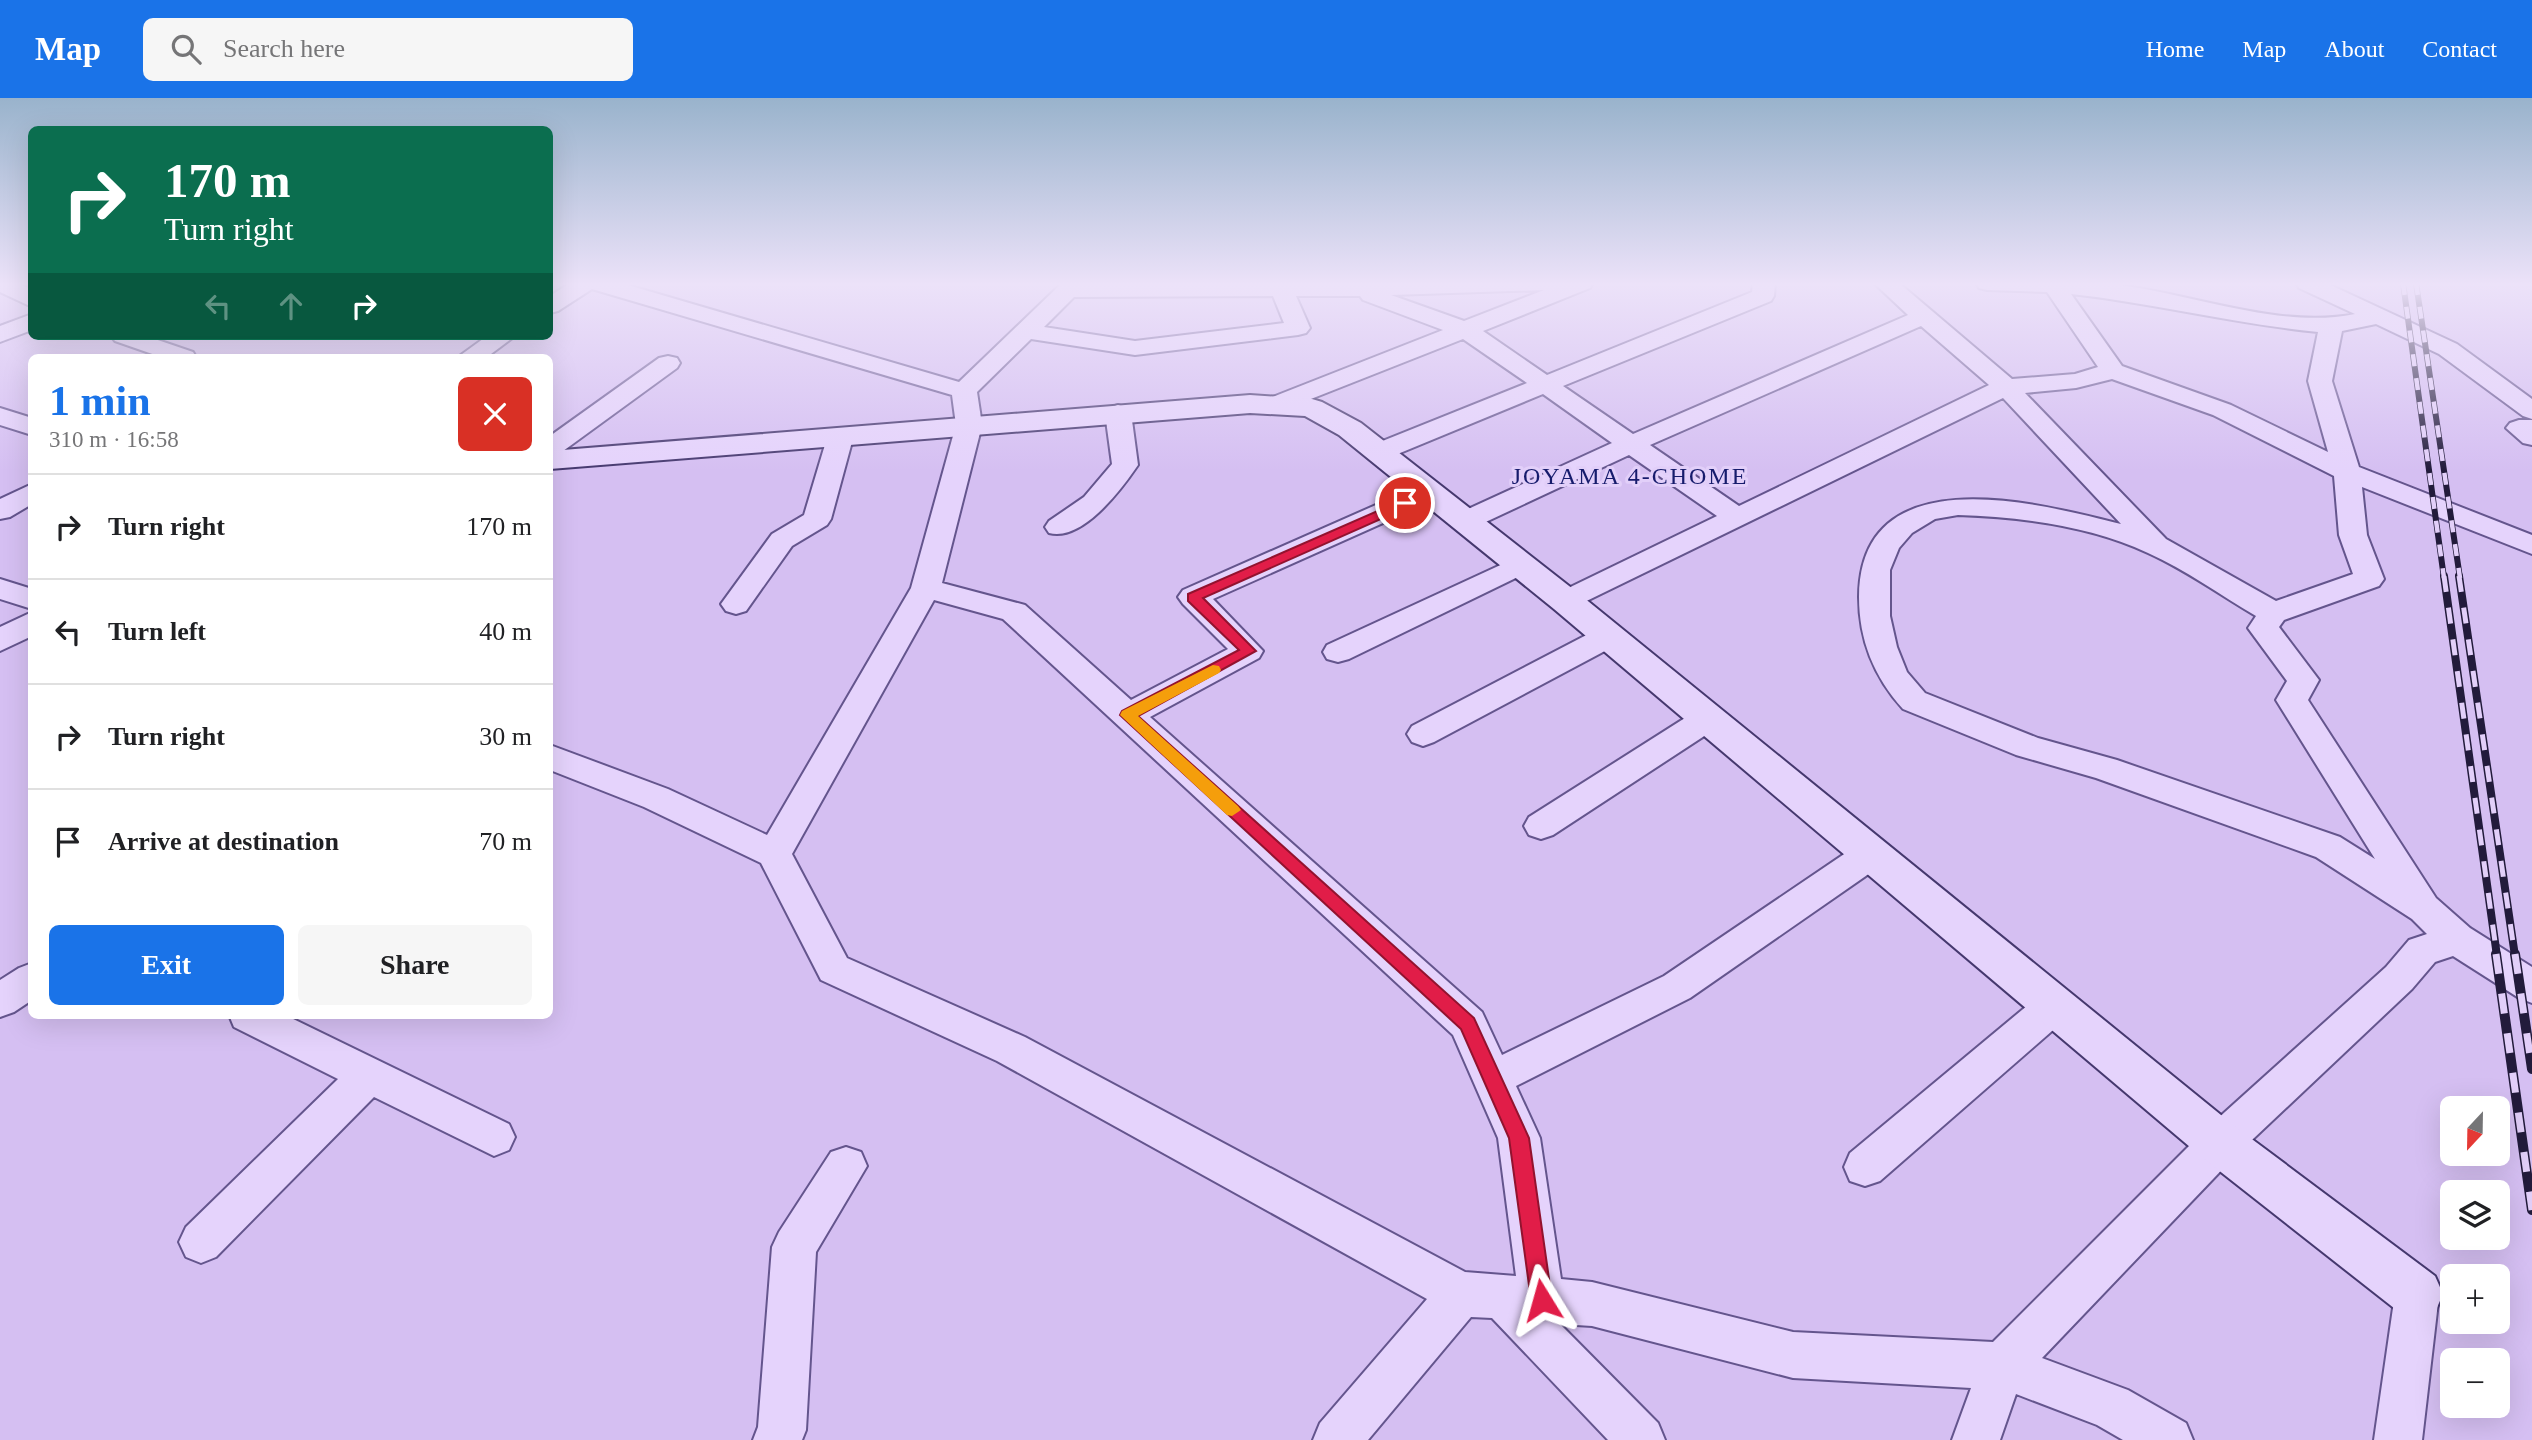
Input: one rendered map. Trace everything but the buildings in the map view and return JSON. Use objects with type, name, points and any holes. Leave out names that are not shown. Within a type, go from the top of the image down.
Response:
[{"type":"street","points":[[150,346],[175,354]]},
{"type":"street","points":[[809,346],[964,391]]},
{"type":"street","points":[[964,391],[1012,346]]},
{"type":"street","points":[[1120,346],[1135,348],[1154,346]]},
{"type":"street","points":[[1274,405],[1426,346]]},
{"type":"street","points":[[1488,346],[1735,516]]},
{"type":"street","points":[[1379,452],[1641,346]]},
{"type":"street","points":[[1465,521],[1631,444],[1856,346]]},
{"type":"street","points":[[1956,346],[2006,387],[2156,546]]},
{"type":"street","points":[[2100,346],[2113,371]]},
{"type":"street","points":[[2327,346],[2320,381],[2347,472],[2353,536],[2369,579],[2273,613],[2263,628],[2303,680],[2292,700],[2425,909]]},
{"type":"street","points":[[2441,346],[2532,411]]},
{"type":"street","points":[[553,446],[668,363]]},
{"type":"street","points":[[1566,601],[1735,516],[2006,387],[2077,381],[2113,371],[2222,410],[2347,472],[2532,545]]},
{"type":"street","points":[[774,854],[926,588],[969,425],[964,391]]},
{"type":"street","points":[[553,460],[1118,413],[1250,404],[1312,408],[1350,429],[1566,601],[2220,1143],[2417,1294],[2398,1440]]},
{"type":"street","points":[[1059,527],[1094,503],[1125,466],[1118,413]]},
{"type":"street","points":[[0,416],[28,426]]},
{"type":"street","points":[[553,421],[585,422]]},
{"type":"street","points":[[2532,428],[2519,428],[2532,438]]},
{"type":"street","points":[[736,604],[782,540],[817,519],[840,438]]},
{"type":"street","points":[[1128,715],[1248,651],[1193,597],[1429,492]]},
{"type":"street","points":[[0,511],[28,494]]},
{"type":"street","points":[[2273,613],[2156,546],[2077,522],[1973,506],[1938,509],[1903,526],[1886,541],[1875,572],[1873,615],[1883,655],[1901,688],[1914,701],[2028,747],[2105,769],[2328,847],[2425,909],[2457,939],[2532,987]]},
{"type":"street","points":[[1338,652],[1520,565]]},
{"type":"street","points":[[0,588],[28,598]]},
{"type":"street","points":[[926,588],[1014,612],[1468,1024],[1519,1138],[1502,1297],[1337,1440]]},
{"type":"street","points":[[0,641],[28,624]]},
{"type":"street","points":[[1423,734],[1607,637]]},
{"type":"street","points":[[1541,826],[1707,719]]},
{"type":"street","points":[[553,758],[656,798],[774,854],[835,969],[1011,1049],[1502,1297],[1642,1440]]},
{"type":"street","points":[[1492,1079],[1677,987],[1871,854]]},
{"type":"street","points":[[1976,1440],[2002,1366],[2220,1143],[2399,978],[2422,951],[2457,939]]},
{"type":"street","points":[[0,1001],[28,982]]},
{"type":"street","points":[[1865,1167],[2054,1006]]},
{"type":"street","points":[[256,1019],[494,1137]]},
{"type":"street","points":[[201,1242],[369,1075]]},
{"type":"street","points":[[777,1440],[782,1430],[794,1247],[846,1166]]},
{"type":"street","points":[[1502,1297],[1592,1304],[1793,1355],[2002,1366],[2111,1407],[2169,1440]]},
{"type":"railway","points":[[2412,346],[2444,578]]},
{"type":"railway","points":[[2425,346],[2460,578]]},
{"type":"railway","points":[[2444,576],[2497,956]]},
{"type":"railway","points":[[2459,576],[2515,956]]},
{"type":"railway","points":[[2496,954],[2532,1210]]},
{"type":"railway","points":[[2515,954],[2532,1069]]},
{"type":"slow traffic","points":[[1213,670],[1128,715],[1232,810]]},
{"type":"district","name":"JOYAMA 4-CHOME","points":[[1630,476]]},
{"type":"route","points":[[1405,503],[1193,597],[1248,651],[1128,715],[1468,1024],[1519,1138],[1542,1300]]}]
